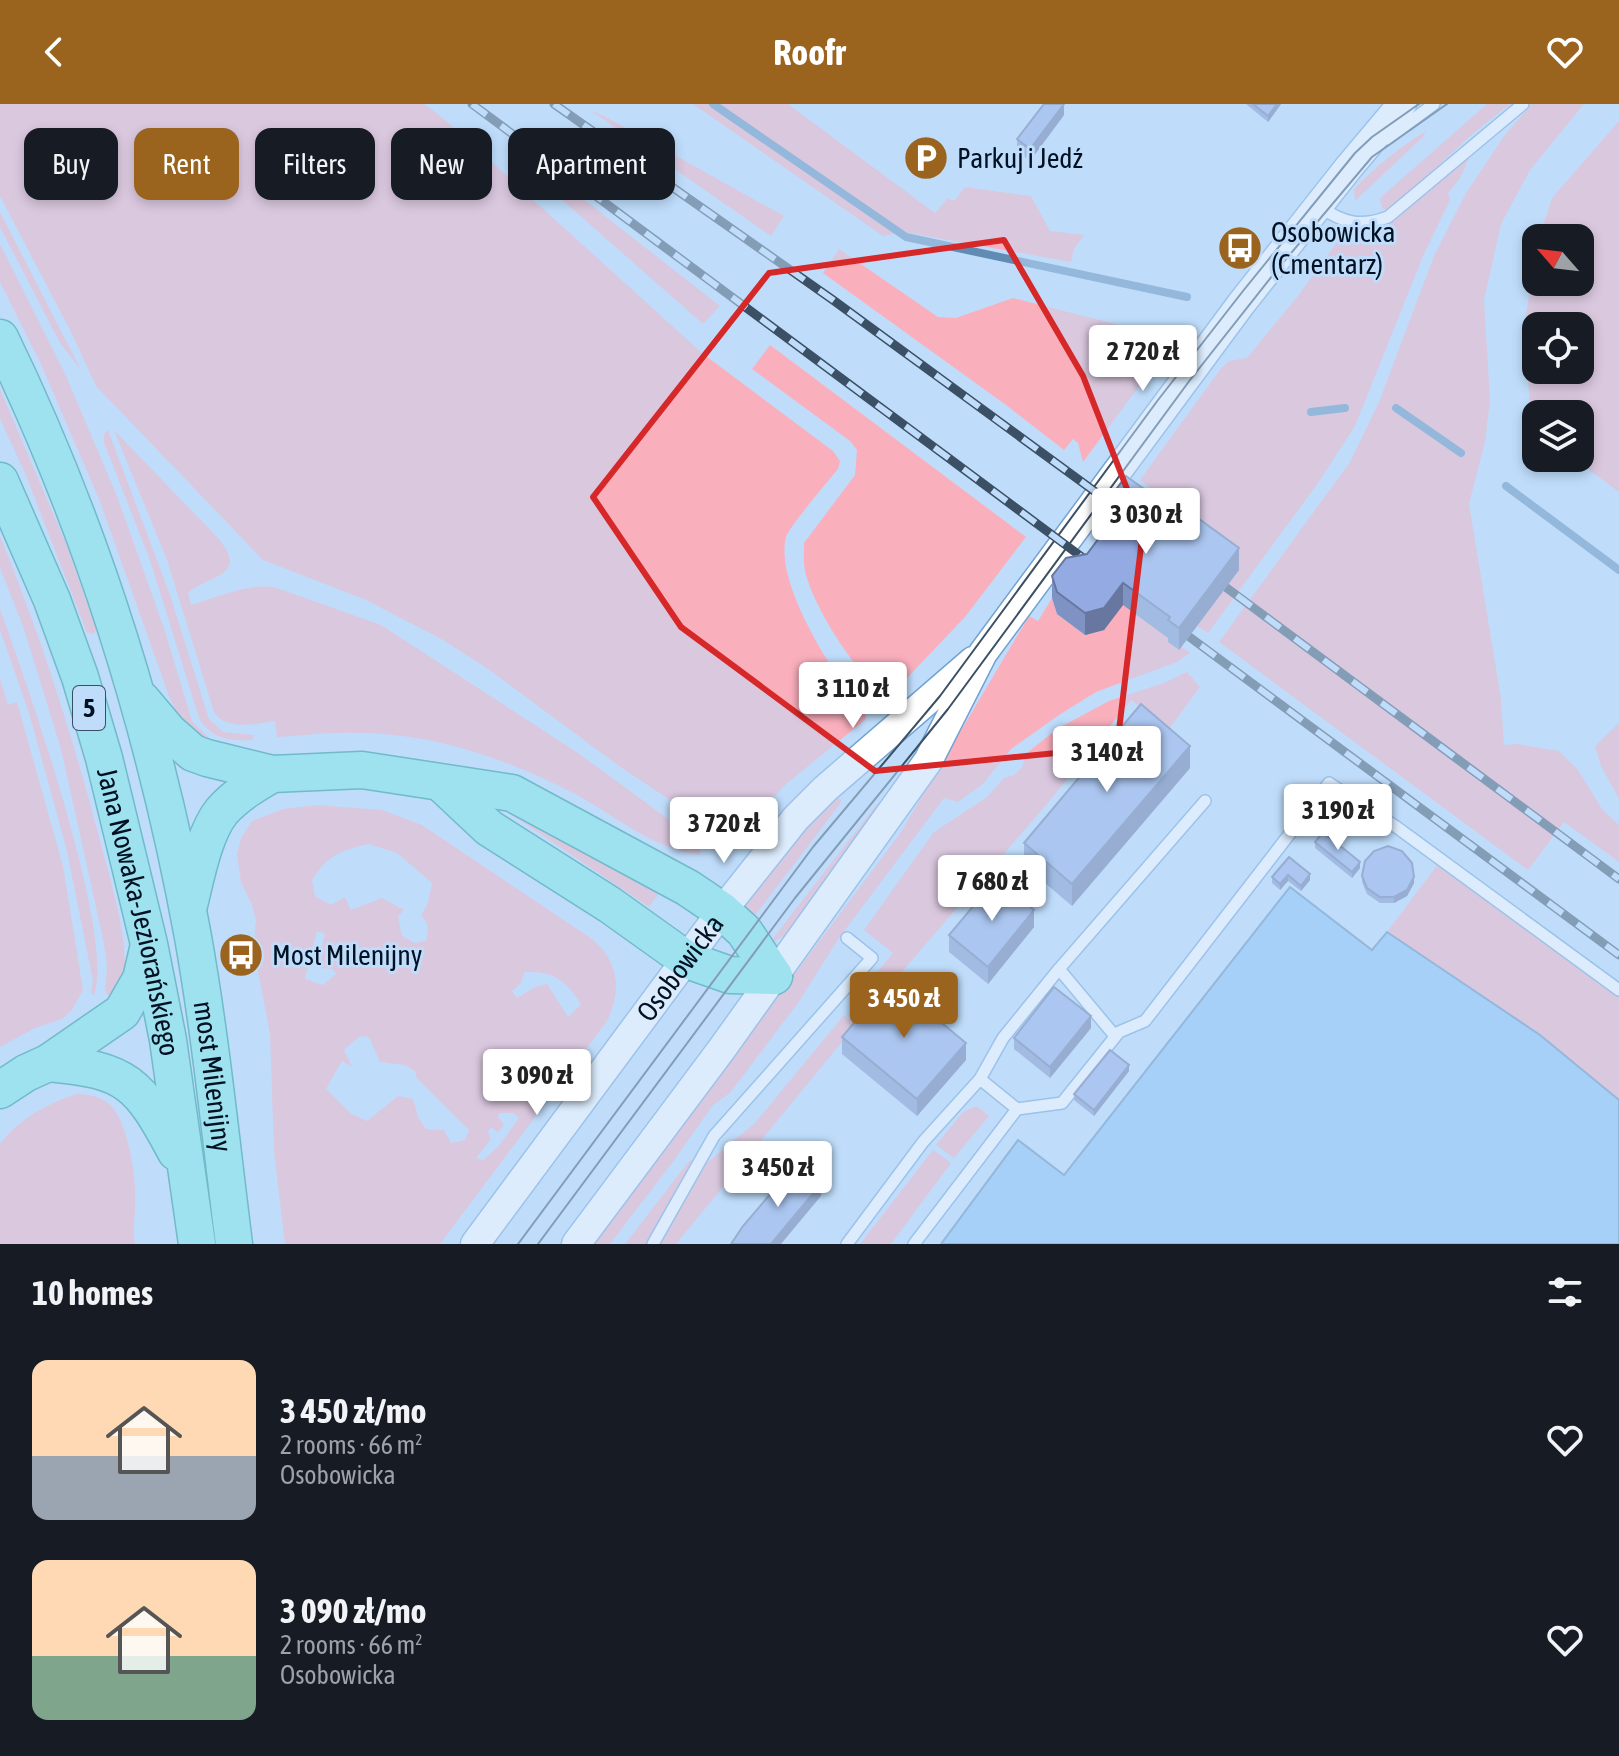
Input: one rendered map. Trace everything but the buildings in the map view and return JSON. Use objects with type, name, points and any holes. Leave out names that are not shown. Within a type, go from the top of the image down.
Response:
[{"type":"main road","name":"Jana Nowaka-Jeziorańskiego","points":[[0,338],[41,423],[117,628],[188,909]]},
{"type":"main road","name":"Jana Nowaka-Jeziorańskiego","points":[[0,481],[52,600],[80,677],[104,758],[149,944],[168,1040],[186,1170]]},
{"type":"main road","points":[[136,694],[169,732],[193,753],[207,758],[272,774],[362,770],[512,793],[688,888],[722,911],[744,931],[774,976]]},
{"type":"main road","points":[[188,909],[202,857],[221,813],[241,794],[272,774]]},
{"type":"main road","points":[[441,783],[489,828],[610,905],[687,960],[730,975],[774,976]]},
{"type":"main road","name":"most Milenijny","points":[[188,909],[234,1244]]},
{"type":"main road","points":[[0,1090],[48,1063],[122,1012],[141,979],[149,944]]},
{"type":"main road","points":[[48,1063],[100,1069],[131,1084],[151,1106],[186,1170]]},
{"type":"main road","name":"most Milenijny","points":[[186,1170],[197,1244]]},
{"type":"street","name":"Osobowicka","points":[[576,1244],[928,761],[983,653],[1241,304],[1396,106]]},
{"type":"street","name":"Osobowicka","points":[[475,1244],[722,911],[796,818],[825,789],[983,653]]},
{"type":"lane","points":[[1349,167],[1434,104]]},
{"type":"lane","points":[[1319,206],[1348,221],[1366,225],[1388,217],[1523,104]]},
{"type":"lane","points":[[914,1244],[1017,1109],[1062,1103],[1119,1032],[1145,1021],[1329,783],[1395,826],[1619,990]]},
{"type":"lane","points":[[847,1244],[923,1142],[980,1079],[1003,1038],[1205,801]]},
{"type":"lane","points":[[653,1244],[714,1136],[872,958],[847,938]]},
{"type":"lane","points":[[1059,969],[1115,1036]]},
{"type":"lane","points":[[980,1079],[1017,1109]]},
{"type":"highlighted area","points":[[1004,240],[1083,376],[1143,530],[1117,747],[875,771],[681,627],[593,497],[769,273]]},
{"type":"shaded area","points":[[0,104],[424,104],[454,128],[391,128],[391,200],[492,200],[492,162],[508,177],[508,200],[533,200],[702,353],[833,451],[840,461],[838,469],[789,532],[785,557],[789,579],[810,629],[838,677],[865,712],[866,719],[785,785],[733,842],[619,766],[488,669],[443,640],[366,600],[263,560],[96,386],[0,196]]},
{"type":"shaded area","points":[[693,104],[788,104],[935,213],[948,198],[954,201],[965,187],[1031,196],[1050,231],[1084,235],[1074,249],[1071,262],[904,232],[883,236]]},
{"type":"shaded area","points":[[1487,104],[1510,104],[1469,137],[1396,205],[1388,211],[1382,208],[1380,198]]},
{"type":"shaded area","points":[[1532,104],[1584,104],[1530,170],[1501,224],[1484,300],[1490,400],[1485,442],[1469,504],[1501,699],[1504,745],[1517,744],[1559,751],[1578,770],[1602,809],[1619,825],[1619,862],[1564,822],[1528,870],[1219,642],[1350,462],[1379,402],[1434,256],[1466,193],[1504,136]]},
{"type":"shaded area","points":[[590,110],[626,128],[616,128]]},
{"type":"shaded area","points":[[1619,121],[1619,492],[1592,472],[1594,400],[1530,400],[1528,384],[1594,384],[1594,312],[1527,312],[1529,296],[1594,296],[1594,224],[1544,224],[1552,198]]},
{"type":"shaded area","points":[[1426,131],[1355,201],[1354,189],[1362,181]]},
{"type":"shaded area","points":[[1471,154],[1460,178],[1448,193],[1450,200],[1423,256],[1355,426],[1318,483],[1208,633],[1197,626],[1239,570],[1175,506],[1140,480],[1222,367],[1229,361],[1247,358],[1344,233],[1360,239],[1377,234]]},
{"type":"shaded area","points":[[675,155],[784,216],[771,236],[675,169]]},
{"type":"shaded area","points":[[562,200],[585,200],[720,306],[703,324]]},
{"type":"shaded area","points":[[0,212],[81,370],[60,343],[0,227]]},
{"type":"shaded area","points":[[0,244],[66,376],[117,496],[164,628],[192,721],[213,742],[240,746],[246,750],[222,753],[181,723],[99,499],[40,362],[0,282]]},
{"type":"shaded area","points":[[839,249],[938,317],[956,318],[1013,298],[1174,339],[1083,462],[1078,443],[1073,439],[1064,450],[823,273]]},
{"type":"shaded area","points":[[770,345],[1026,537],[965,617],[886,700],[863,674],[829,625],[819,608],[804,567],[804,543],[855,475],[857,450],[850,441],[752,369]]},
{"type":"shaded area","points":[[0,389],[67,546],[96,629],[94,634],[87,633],[25,473],[0,419]]},
{"type":"shaded area","points":[[108,430],[170,595],[209,719],[223,732],[254,735],[253,740],[222,737],[209,730],[199,718],[150,560],[104,443],[104,434]]},
{"type":"shaded area","points":[[114,430],[227,550],[230,560],[228,568],[188,593],[191,605],[242,589],[274,587],[381,625],[578,753],[693,837],[700,847],[700,855],[649,838],[542,778],[457,747],[369,733],[277,737],[275,721],[242,725],[219,718],[214,712],[167,560]]},
{"type":"shaded area","points":[[0,536],[29,610],[66,722],[115,899],[125,967],[114,1002],[105,991],[107,968],[104,943],[61,749],[23,626],[0,568]]},
{"type":"shaded area","points":[[1052,598],[1057,614],[1085,635],[1123,605],[1170,639],[1169,642],[1178,650],[1182,647],[1190,653],[1177,662],[1096,692],[1011,749],[983,784],[958,802],[944,798],[839,938],[798,1003],[730,1093],[713,1105],[610,1244],[592,1244],[899,835],[1029,616],[1038,621]]},
{"type":"shaded area","points":[[0,609],[47,746],[81,865],[97,964],[94,995],[91,993],[93,981],[67,851],[29,713],[0,630]]},
{"type":"shaded area","points":[[1187,672],[1200,687],[1169,729],[1131,700],[1047,804],[868,1011],[854,1001],[893,953],[864,930],[934,832],[987,797],[1004,778],[1014,775],[1022,767],[1027,753],[1057,729],[1109,701]]},
{"type":"shaded area","points":[[0,679],[8,705],[17,702],[63,866],[83,990],[72,1010],[62,1019],[35,1028],[0,1047]]},
{"type":"shaded area","points":[[1619,723],[1619,799],[1601,766],[1595,746]]},
{"type":"shaded area","points":[[838,798],[840,804],[750,922],[742,909],[797,838]]},
{"type":"shaded area","points":[[877,804],[880,807],[788,933],[767,946]]},
{"type":"shaded area","points":[[317,805],[382,810],[422,825],[592,939],[613,967],[615,999],[607,1021],[440,1244],[285,1244],[274,1152],[270,1034],[253,945],[256,921],[241,882],[237,855],[241,838],[252,821],[283,809]],"holes":[[[369,844],[397,853],[432,883],[428,903],[421,916],[428,927],[426,941],[414,943],[402,936],[398,916],[404,910],[382,898],[351,910],[345,897],[331,905],[315,896],[312,880],[324,865],[343,851]],[[317,931],[325,934],[317,968],[332,969],[336,974],[323,985],[305,979]],[[525,972],[544,973],[565,984],[581,1004],[568,1017],[547,984],[517,998],[512,991],[520,984]],[[360,1036],[369,1037],[380,1062],[405,1065],[416,1072],[416,1077],[469,1130],[465,1140],[451,1143],[444,1130],[426,1129],[418,1117],[413,1099],[398,1096],[367,1121],[350,1113],[326,1089],[342,1061],[352,1067],[344,1050]],[[500,1113],[513,1113],[519,1118],[498,1147],[483,1160],[476,1158],[491,1139],[488,1132],[491,1127],[498,1132],[504,1125],[498,1117]]]},
{"type":"shaded area","points":[[500,807],[662,889],[649,907]]},
{"type":"shaded area","points":[[1438,864],[1619,997],[1619,1100],[1540,1035],[1387,932]]},
{"type":"shaded area","points":[[844,1015],[856,1025],[676,1244],[660,1244],[707,1163],[755,1123]]},
{"type":"shaded area","points":[[77,1094],[104,1101],[112,1107],[123,1127],[135,1183],[135,1244],[0,1244],[0,1144],[35,1113]]},
{"type":"shaded area","points":[[974,1107],[989,1116],[954,1158],[936,1145],[963,1112]]},
{"type":"shaded area","points":[[933,1150],[951,1163],[891,1244],[860,1244]]},
{"type":"shaded area","points":[[690,1160],[695,1163],[693,1169],[647,1244],[625,1244]]},
{"type":"water","points":[[1290,887],[1372,950],[1387,932],[1540,1035],[1619,1100],[1619,1244],[941,1244],[1018,1140],[1064,1175]]},
{"type":"waterway","points":[[713,104],[906,237],[1187,297]]},
{"type":"waterway","points":[[1311,412],[1345,408]]},
{"type":"waterway","points":[[1396,408],[1461,453]]},
{"type":"waterway","points":[[1506,486],[1619,570]]},
{"type":"tram line","points":[[518,1244],[813,847],[940,696],[1158,400],[1243,291],[1355,153],[1419,104]]},
{"type":"tram line","points":[[538,1244],[795,898],[948,709],[1190,380],[1276,271],[1372,157],[1447,104]]},
{"type":"railway","points":[[472,104],[1098,569]]},
{"type":"railway","points":[[554,104],[833,300],[1127,515]]},
{"type":"railway","points":[[1208,574],[1619,879]]},
{"type":"railway","points":[[1172,624],[1619,955]]},
{"type":"place","name":"Parkuj i Jedź","points":[[926,158]]},
{"type":"place","name":"Osobowicka (Cmentarz)","points":[[1240,248]]},
{"type":"place","name":"Most Milenijny","points":[[241,955]]}]
